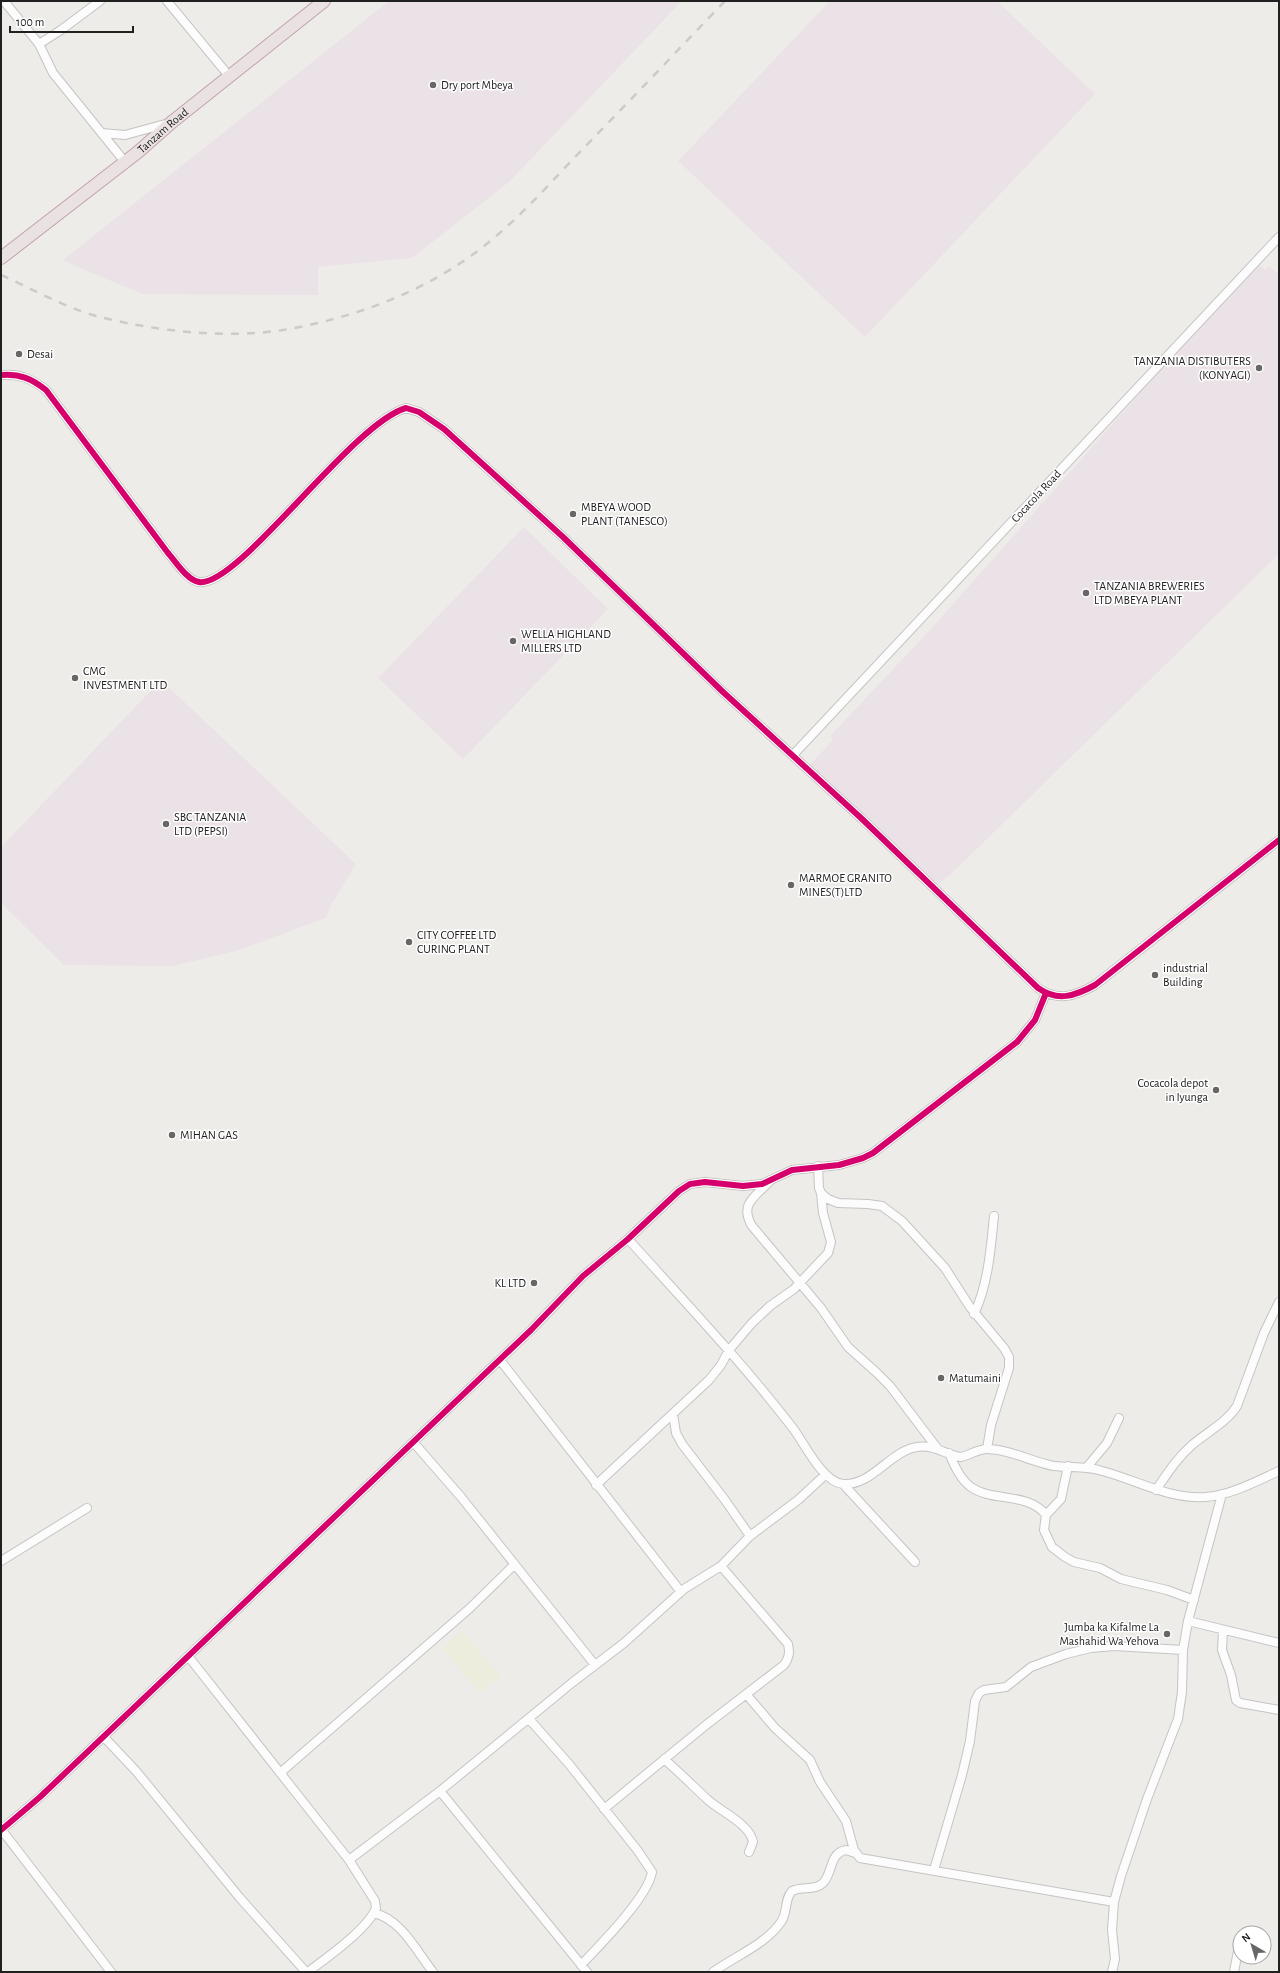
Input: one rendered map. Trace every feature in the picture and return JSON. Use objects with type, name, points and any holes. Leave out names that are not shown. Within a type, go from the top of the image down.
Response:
[{"type":"highway","name":"Tanzam Road","points":[[1,258],[125,162],[172,122],[324,1]]},
{"type":"street","points":[[4,1],[39,44],[49,67],[125,162]]},
{"type":"street","points":[[39,44],[61,30],[100,1]]},
{"type":"street","points":[[167,1],[229,76]]},
{"type":"street","points":[[102,133],[125,135],[172,122]]},
{"type":"street","name":"Cocacola Road","points":[[793,755],[1279,237]]},
{"type":"street","points":[[1,375],[11,374],[28,378],[46,390],[168,553],[190,578],[199,582],[209,581],[220,576],[243,557],[333,466],[379,423],[406,408],[419,412],[444,429],[557,532],[722,692],[793,755],[1038,988],[1046,993],[1057,997],[1068,997],[1081,993],[1095,985],[1279,840]]},
{"type":"street","points":[[112,1972],[1,1829],[35,1802],[324,1526],[414,1443],[543,1318],[583,1276],[628,1239],[679,1191],[690,1184],[705,1182],[743,1186],[762,1184],[792,1170],[818,1166],[839,1165],[852,1162],[873,1153],[950,1092],[1017,1042],[1035,1020],[1046,993]]},
{"type":"street","points":[[596,1485],[714,1374],[728,1350],[763,1312],[800,1283],[824,1258],[830,1247],[820,1193],[818,1166]]},
{"type":"street","points":[[770,1180],[748,1204],[746,1214],[752,1226],[821,1308],[848,1347],[877,1372],[890,1386],[937,1448]]},
{"type":"street","points":[[820,1193],[832,1201],[876,1205],[894,1214],[945,1268],[974,1314],[1004,1348],[1010,1362],[991,1425],[988,1449]]},
{"type":"street","points":[[974,1314],[980,1301],[987,1268],[994,1216]]},
{"type":"street","points":[[628,1239],[728,1350],[800,1437],[825,1475],[836,1482],[843,1484],[915,1562]]},
{"type":"street","points":[[1156,1490],[1174,1463],[1186,1451],[1229,1416],[1237,1406],[1264,1333],[1279,1302]]},
{"type":"street","points":[[500,1360],[681,1592]]},
{"type":"street","points":[[673,1414],[676,1433],[682,1444],[725,1500],[750,1536]]},
{"type":"street","points":[[1087,1467],[1107,1443],[1119,1418]]},
{"type":"street","points":[[414,1443],[461,1497],[594,1665]]},
{"type":"street","points":[[843,1484],[864,1478],[904,1451],[919,1446],[937,1448],[961,1457],[988,1449],[1048,1464],[1087,1467],[1114,1474],[1156,1490],[1184,1496],[1222,1494],[1279,1472]]},
{"type":"street","points":[[949,1453],[958,1472],[973,1488],[1022,1501],[1040,1509],[1046,1515]]},
{"type":"street","points":[[1068,1466],[1061,1499],[1046,1515],[1044,1530],[1052,1547],[1065,1557],[1082,1565],[1100,1568],[1121,1579],[1167,1590],[1194,1600]]},
{"type":"street","points":[[349,1860],[440,1791],[594,1665],[641,1629],[681,1592],[721,1566],[750,1536],[794,1503],[825,1475]]},
{"type":"street","points":[[1112,1972],[1115,1959],[1112,1930],[1114,1902],[1147,1799],[1178,1719],[1182,1692],[1183,1650],[1188,1622],[1222,1494]]},
{"type":"street","points":[[1,1561],[87,1508]]},
{"type":"street","points":[[280,1773],[327,1734],[398,1668],[470,1608],[514,1565]]},
{"type":"street","points":[[604,1809],[664,1759],[784,1665],[790,1651],[788,1644],[721,1566]]},
{"type":"street","points":[[1188,1622],[1279,1643]]},
{"type":"street","points":[[1223,1630],[1222,1650],[1232,1675],[1236,1700],[1240,1703],[1279,1710]]},
{"type":"street","points":[[934,1870],[962,1775],[970,1741],[975,1701],[979,1693],[984,1690],[1006,1687],[1031,1667],[1066,1654],[1091,1648],[1114,1646],[1183,1650]]},
{"type":"street","points":[[103,1736],[136,1771],[240,1898],[307,1972],[344,1943],[374,1913],[376,1908],[373,1896],[349,1860],[188,1656]]},
{"type":"street","points":[[746,1694],[775,1728],[810,1760],[820,1782],[846,1821],[855,1853],[858,1857],[934,1870],[964,1877],[990,1879],[1114,1902]]},
{"type":"street","points":[[529,1719],[568,1764],[650,1867],[652,1872],[648,1884],[638,1898],[600,1945],[581,1965]]},
{"type":"street","points":[[664,1759],[708,1800],[730,1816],[750,1834],[753,1842],[749,1852]]},
{"type":"street","points":[[440,1791],[587,1972]]},
{"type":"street","points":[[713,1972],[757,1944],[776,1928],[784,1917],[787,1899],[792,1891],[818,1886],[827,1878],[831,1865],[838,1854],[846,1850],[855,1853]]},
{"type":"street","points":[[374,1913],[385,1916],[398,1927],[433,1972]]},
{"type":"shaded area","points":[[389,1],[682,1],[509,182],[412,258],[318,267],[318,295],[143,294],[63,260]]},
{"type":"shaded area","points":[[830,1],[997,1],[1095,94],[865,337],[678,161]]},
{"type":"shaded area","points":[[1256,262],[1265,270],[1269,266],[1279,275],[1279,554],[948,877],[947,876],[934,888],[807,768],[832,741],[831,735],[930,630]]},
{"type":"shaded area","points":[[524,527],[608,609],[463,759],[378,678]]},
{"type":"shaded area","points":[[161,680],[356,864],[330,907],[326,918],[236,951],[173,966],[64,965],[1,903],[1,847]]},
{"type":"green space","points":[[462,1631],[501,1676],[480,1693],[442,1648]]},
{"type":"railway","points":[[1,275],[74,309],[100,317],[167,330],[214,334],[261,333],[283,330],[306,326],[352,314],[375,306],[419,287],[459,264],[475,253],[506,227],[535,199],[725,1]]},
{"type":"cycle path","points":[[1,375],[19,376],[36,383],[46,390],[178,566],[190,578],[199,582],[217,577],[240,560],[356,443],[383,420],[406,408],[419,412],[444,429],[563,537],[723,692],[861,818],[1038,988],[1053,995],[1066,996],[1080,992],[1095,985],[1279,840]]},
{"type":"cycle path","points":[[1,1830],[40,1797],[531,1330],[583,1276],[628,1239],[679,1191],[690,1184],[705,1182],[743,1186],[762,1184],[792,1170],[839,1165],[863,1158],[873,1153],[1017,1042],[1035,1020],[1046,993]]},
{"type":"place","name":"Dry port Mbeya","points":[[433,85]]},
{"type":"place","name":"Desai","points":[[19,354]]},
{"type":"place","name":"TANZANIA DISTIBUTERS (KONYAGI)","points":[[1259,368]]},
{"type":"place","name":"MBEYA WOOD PLANT (TANESCO)","points":[[573,514]]},
{"type":"place","name":"TANZANIA BREWERIES LTD MBEYA PLANT","points":[[1086,593]]},
{"type":"place","name":"WELLA HIGHLAND MILLERS LTD","points":[[513,641]]},
{"type":"place","name":"CMG INVESTMENT LTD","points":[[75,678]]},
{"type":"place","name":"SBC TANZANIA LTD (PEPSI)","points":[[166,824]]},
{"type":"place","name":"MARMOE GRANITO MINES(T)LTD","points":[[791,885]]},
{"type":"place","name":"CITY COFFEE LTD CURING PLANT","points":[[409,942]]},
{"type":"place","name":"industrial Building","points":[[1155,975]]},
{"type":"place","name":"Cocacola depot in Iyunga","points":[[1216,1090]]},
{"type":"place","name":"MIHAN GAS","points":[[172,1135]]},
{"type":"place","name":"KL LTD","points":[[534,1283]]},
{"type":"place","name":"Matumaini","points":[[941,1378]]},
{"type":"place","name":"Jumba ka Kifalme La Mashahid Wa Yehova","points":[[1167,1634]]}]
